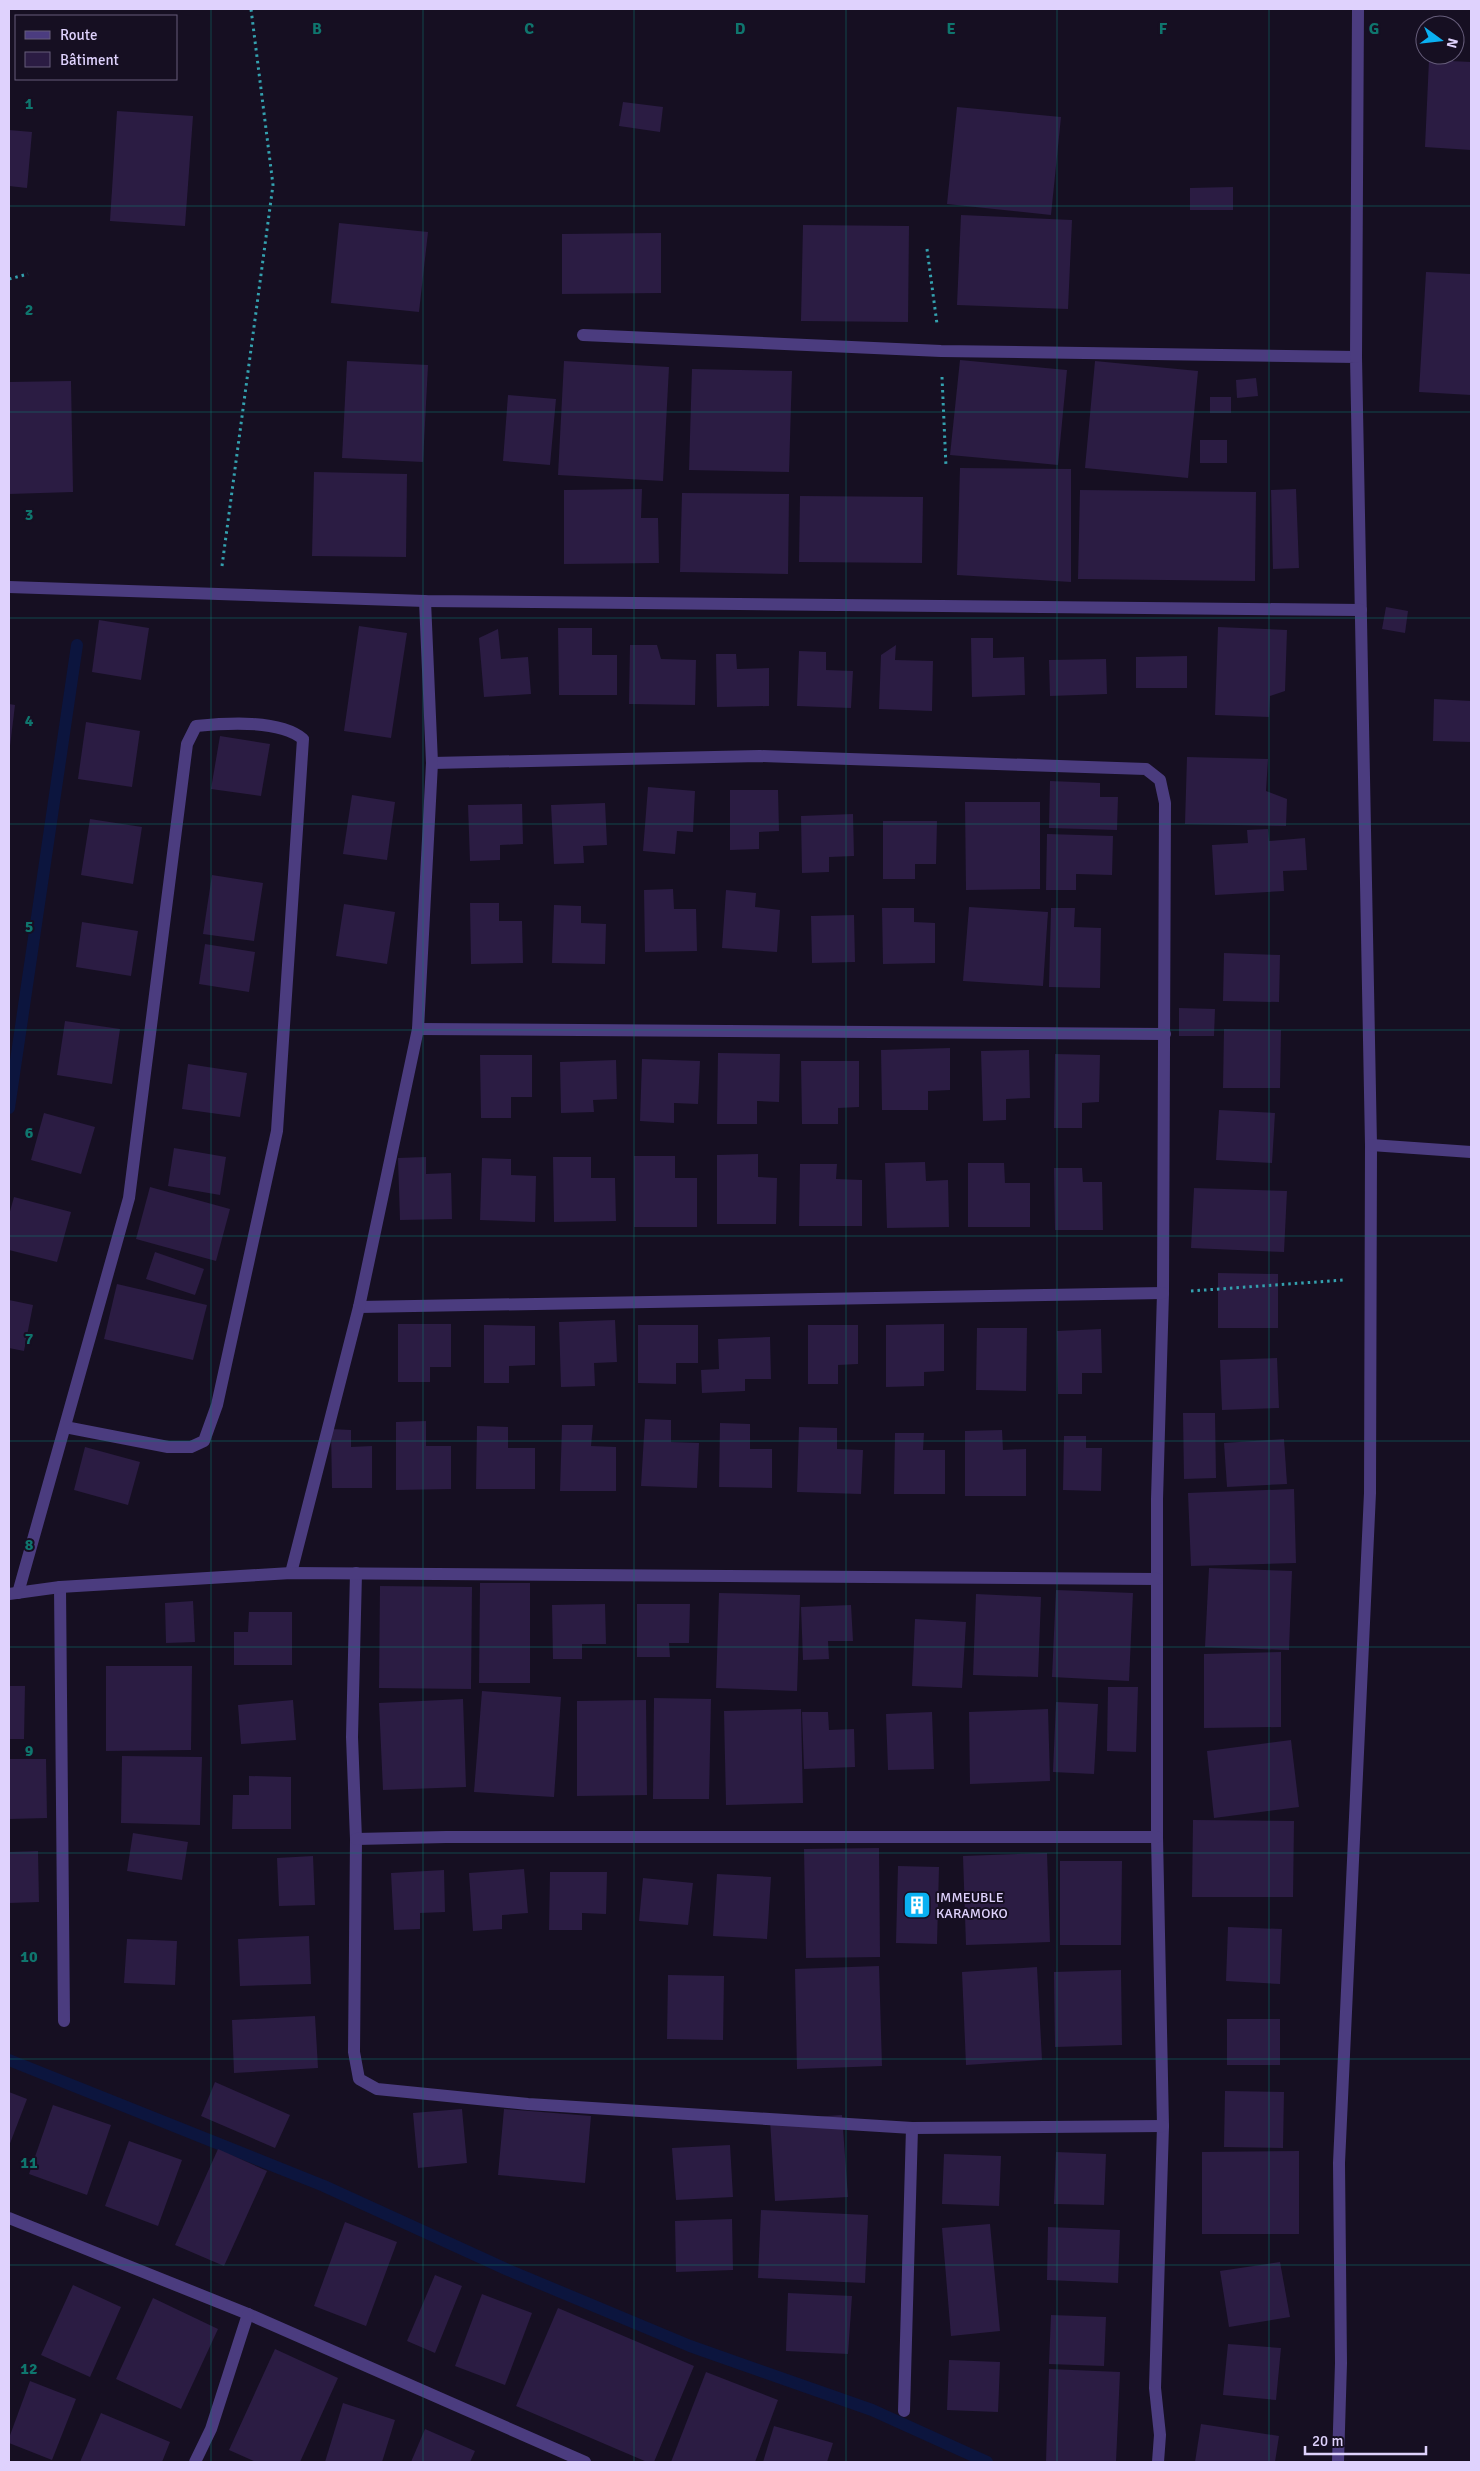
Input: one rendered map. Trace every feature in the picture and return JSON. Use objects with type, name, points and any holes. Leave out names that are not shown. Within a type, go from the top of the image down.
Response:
[{"type":"street","points":[[1338,2462],[1342,2363],[1339,2163],[1370,1493],[1371,1145],[1356,357],[1358,9]]},
{"type":"street","points":[[583,335],[941,351],[1356,357]]},
{"type":"street","points":[[9,587],[425,601],[1361,610]]},
{"type":"street","points":[[291,1573],[359,1307],[418,1029],[432,763],[425,601]]},
{"type":"street","points":[[65,1427],[168,1447],[191,1448],[204,1441],[217,1405],[276,1130],[303,739],[289,730],[227,723],[196,726],[187,744],[129,1198],[65,1427],[14,1594],[60,1587],[291,1573],[1157,1579]]},
{"type":"street","points":[[432,763],[760,756],[1146,770],[1160,780],[1165,803],[1165,1034],[1163,1293],[1157,1579],[1156,1837],[1163,2126],[1155,2388],[1160,2435],[1158,2462]]},
{"type":"street","points":[[418,1029],[1165,1034]]},
{"type":"street","points":[[1371,1145],[1471,1152]]},
{"type":"street","points":[[359,1307],[1163,1293]]},
{"type":"street","points":[[356,1573],[352,1736],[356,1839],[354,2052],[359,2079],[377,2089],[528,2104],[912,2128],[1163,2126]]},
{"type":"street","points":[[60,1587],[64,2021]]},
{"type":"street","points":[[356,1839],[446,1837],[1156,1837]]},
{"type":"street","points":[[904,2411],[912,2128]]},
{"type":"street","points":[[9,2218],[248,2314],[585,2462]]},
{"type":"street","points":[[195,2462],[211,2429],[248,2314]]},
{"type":"path","points":[[219,594],[273,185],[251,9]]},
{"type":"path","points":[[9,279],[28,274]]},
{"type":"path","points":[[1163,1293],[1371,1278]]},
{"type":"building","points":[[1465,62],[1471,62],[1471,150],[1425,147],[1429,65],[1465,65]]},
{"type":"building","points":[[623,102],[663,107],[660,132],[619,126]]},
{"type":"building","points":[[957,107],[1061,117],[1051,215],[947,204]]},
{"type":"building","points":[[117,111],[193,116],[185,226],[110,221]]},
{"type":"building","points":[[9,130],[32,132],[27,188],[9,186]]},
{"type":"building","points":[[1233,187],[1233,210],[1190,210],[1190,188]]},
{"type":"building","points":[[961,215],[1072,220],[1068,309],[957,305]]},
{"type":"building","points":[[339,223],[428,232],[419,312],[331,303]]},
{"type":"building","points":[[803,225],[909,226],[908,322],[801,321]]},
{"type":"building","points":[[661,233],[661,293],[562,294],[562,234]]},
{"type":"building","points":[[1426,272],[1471,274],[1471,395],[1419,392]]},
{"type":"building","points":[[960,360],[1067,370],[1058,465],[950,455]]},
{"type":"building","points":[[347,361],[428,365],[423,462],[342,458]]},
{"type":"building","points":[[564,361],[669,367],[663,481],[558,475]]},
{"type":"building","points":[[1095,361],[1198,371],[1188,478],[1085,468]]},
{"type":"building","points":[[692,369],[792,371],[789,472],[689,470]]},
{"type":"building","points":[[1256,378],[1258,396],[1237,398],[1236,380]]},
{"type":"building","points":[[71,381],[73,492],[9,494],[9,382]]},
{"type":"building","points":[[508,395],[556,399],[550,465],[503,461]]},
{"type":"building","points":[[1210,397],[1231,397],[1231,413],[1210,413]]},
{"type":"building","points":[[1200,440],[1227,440],[1227,463],[1200,463]]},
{"type":"building","points":[[960,468],[1071,469],[1071,582],[957,575]]},
{"type":"building","points":[[314,472],[407,474],[406,557],[312,556]]},
{"type":"building","points":[[642,489],[641,518],[658,518],[659,563],[564,564],[564,490]]},
{"type":"building","points":[[1296,489],[1299,568],[1273,569],[1271,490]]},
{"type":"building","points":[[1080,490],[1256,492],[1255,581],[1078,579]]},
{"type":"building","points":[[682,493],[789,494],[788,574],[680,572]]},
{"type":"building","points":[[800,496],[923,497],[922,563],[799,562]]},
{"type":"building","points":[[1386,607],[1408,611],[1405,633],[1382,629]]},
{"type":"building","points":[[99,620],[149,628],[141,680],[92,672]]},
{"type":"building","points":[[359,626],[407,633],[391,738],[344,731]]},
{"type":"building","points":[[1218,627],[1287,630],[1285,691],[1270,696],[1269,717],[1215,715]]},
{"type":"building","points":[[558,628],[592,628],[592,655],[617,655],[617,695],[559,695]]},
{"type":"building","points":[[498,629],[501,659],[528,657],[531,694],[484,697],[479,638]]},
{"type":"building","points":[[971,638],[993,638],[993,658],[1024,657],[1025,695],[972,697]]},
{"type":"building","points":[[630,645],[657,645],[661,659],[696,660],[695,705],[629,704]]},
{"type":"building","points":[[896,645],[895,660],[933,661],[932,711],[879,709],[881,655]]},
{"type":"building","points":[[799,651],[826,652],[826,670],[853,671],[851,708],[797,706]]},
{"type":"building","points":[[716,654],[736,654],[737,669],[769,668],[769,706],[717,707]]},
{"type":"building","points":[[1187,656],[1187,688],[1136,688],[1136,657]]},
{"type":"building","points":[[1106,659],[1107,694],[1050,696],[1049,660]]},
{"type":"building","points":[[1434,699],[1471,701],[1471,742],[1433,741]]},
{"type":"building","points":[[9,704],[15,705],[10,746],[9,746]]},
{"type":"building","points":[[86,722],[140,731],[132,787],[78,779]]},
{"type":"building","points":[[220,736],[270,744],[261,796],[211,789]]},
{"type":"building","points":[[1187,757],[1268,759],[1266,791],[1287,799],[1286,826],[1185,824]]},
{"type":"building","points":[[1050,781],[1100,783],[1100,797],[1118,797],[1117,830],[1049,828]]},
{"type":"building","points":[[648,787],[695,791],[693,832],[677,831],[675,854],[643,851]]},
{"type":"building","points":[[730,790],[778,790],[779,831],[759,832],[759,849],[730,850]]},
{"type":"building","points":[[352,795],[395,802],[387,860],[343,854]]},
{"type":"building","points":[[965,802],[1040,802],[1040,889],[966,890]]},
{"type":"building","points":[[605,803],[607,845],[583,846],[584,863],[554,864],[551,805]]},
{"type":"building","points":[[522,804],[523,844],[500,845],[500,860],[470,861],[468,805]]},
{"type":"building","points":[[853,814],[854,856],[829,857],[829,872],[802,873],[801,816]]},
{"type":"building","points":[[90,819],[142,827],[133,884],[81,875]]},
{"type":"building","points":[[883,821],[937,821],[936,864],[915,864],[915,879],[883,879]]},
{"type":"building","points":[[1268,829],[1269,841],[1305,838],[1307,870],[1283,871],[1284,891],[1215,895],[1212,845],[1248,843],[1247,830]]},
{"type":"building","points":[[1047,834],[1113,836],[1112,875],[1076,874],[1076,890],[1046,890]]},
{"type":"building","points":[[212,875],[263,883],[254,941],[203,934]]},
{"type":"building","points":[[673,889],[674,909],[696,909],[697,951],[645,952],[644,890]]},
{"type":"building","points":[[726,890],[756,893],[755,907],[780,910],[777,952],[722,948]]},
{"type":"building","points":[[470,903],[499,903],[499,921],[522,921],[523,963],[471,964]]},
{"type":"building","points":[[344,904],[395,912],[387,964],[336,956]]},
{"type":"building","points":[[554,905],[581,906],[581,923],[606,924],[605,964],[552,963]]},
{"type":"building","points":[[969,907],[1048,912],[1043,986],[963,981]]},
{"type":"building","points":[[882,908],[914,908],[914,922],[935,923],[935,963],[883,964]]},
{"type":"building","points":[[1051,908],[1075,908],[1074,927],[1101,928],[1100,988],[1049,987]]},
{"type":"building","points":[[854,915],[855,962],[812,963],[811,916]]},
{"type":"building","points":[[82,922],[138,931],[131,976],[76,967]]},
{"type":"building","points":[[205,944],[255,952],[249,992],[199,984]]},
{"type":"building","points":[[1224,953],[1280,955],[1279,1002],[1223,1001]]},
{"type":"building","points":[[1179,1008],[1215,1009],[1214,1036],[1179,1036]]},
{"type":"building","points":[[65,1021],[120,1029],[112,1084],[57,1075]]},
{"type":"building","points":[[1224,1029],[1281,1030],[1280,1088],[1223,1088]]},
{"type":"building","points":[[950,1048],[950,1090],[928,1091],[928,1110],[882,1110],[881,1050]]},
{"type":"building","points":[[1029,1050],[1030,1098],[1006,1099],[1006,1120],[983,1121],[981,1051]]},
{"type":"building","points":[[718,1053],[780,1054],[779,1102],[757,1101],[757,1124],[717,1124]]},
{"type":"building","points":[[1055,1054],[1100,1055],[1099,1102],[1082,1103],[1082,1128],[1054,1128]]},
{"type":"building","points":[[480,1055],[532,1055],[532,1097],[511,1097],[511,1118],[481,1118]]},
{"type":"building","points":[[642,1059],[700,1061],[698,1104],[674,1103],[674,1123],[640,1121]]},
{"type":"building","points":[[616,1060],[617,1099],[593,1100],[594,1112],[561,1113],[560,1062]]},
{"type":"building","points":[[801,1061],[859,1061],[859,1107],[838,1108],[838,1124],[802,1124]]},
{"type":"building","points":[[188,1064],[247,1073],[240,1117],[182,1109]]},
{"type":"building","points":[[1219,1110],[1275,1113],[1272,1163],[1216,1160]]},
{"type":"building","points":[[44,1113],[95,1127],[81,1174],[31,1160]]},
{"type":"building","points":[[174,1148],[226,1157],[220,1195],[168,1186]]},
{"type":"building","points":[[758,1154],[758,1177],[777,1178],[776,1224],[717,1224],[717,1155]]},
{"type":"building","points":[[634,1156],[675,1156],[675,1178],[697,1178],[697,1227],[634,1227]]},
{"type":"building","points":[[426,1157],[426,1174],[451,1173],[452,1219],[400,1220],[398,1158]]},
{"type":"building","points":[[553,1157],[591,1157],[591,1178],[615,1178],[616,1221],[554,1222]]},
{"type":"building","points":[[482,1158],[511,1159],[511,1175],[536,1176],[535,1222],[480,1220]]},
{"type":"building","points":[[925,1162],[926,1181],[948,1180],[949,1227],[887,1228],[885,1163]]},
{"type":"building","points":[[968,1163],[1004,1163],[1005,1183],[1030,1183],[1030,1227],[968,1227]]},
{"type":"building","points":[[800,1164],[837,1164],[836,1179],[862,1180],[862,1226],[799,1226]]},
{"type":"building","points":[[1054,1168],[1082,1168],[1083,1182],[1102,1182],[1103,1230],[1055,1230]]},
{"type":"building","points":[[150,1187],[230,1209],[216,1261],[136,1239]]},
{"type":"building","points":[[1194,1188],[1287,1191],[1284,1252],[1191,1248]]},
{"type":"building","points":[[14,1197],[71,1212],[57,1262],[9,1250],[9,1215]]},
{"type":"building","points":[[155,1252],[204,1269],[195,1295],[146,1279]]},
{"type":"building","points":[[1218,1273],[1278,1274],[1278,1328],[1218,1328]]},
{"type":"building","points":[[117,1284],[207,1305],[193,1360],[104,1339]]},
{"type":"building","points":[[9,1300],[33,1305],[24,1351],[9,1348]]},
{"type":"building","points":[[615,1320],[617,1362],[594,1363],[595,1386],[561,1387],[559,1322]]},
{"type":"building","points":[[398,1324],[451,1324],[451,1367],[430,1367],[430,1382],[398,1382]]},
{"type":"building","points":[[944,1324],[944,1371],[924,1372],[924,1386],[886,1387],[886,1325]]},
{"type":"building","points":[[484,1325],[535,1326],[535,1365],[509,1366],[509,1383],[484,1383]]},
{"type":"building","points":[[638,1325],[698,1325],[698,1363],[676,1363],[676,1384],[638,1383]]},
{"type":"building","points":[[808,1325],[858,1325],[858,1364],[838,1365],[838,1384],[808,1384]]},
{"type":"building","points":[[977,1328],[1027,1328],[1026,1391],[976,1390]]},
{"type":"building","points":[[1101,1329],[1102,1373],[1082,1373],[1082,1394],[1058,1394],[1057,1331]]},
{"type":"building","points":[[770,1337],[771,1379],[745,1379],[745,1391],[702,1393],[701,1370],[719,1369],[718,1339]]},
{"type":"building","points":[[1277,1358],[1279,1408],[1222,1410],[1220,1360]]},
{"type":"building","points":[[1183,1413],[1215,1413],[1216,1478],[1184,1479]]},
{"type":"building","points":[[645,1419],[671,1420],[671,1442],[699,1443],[697,1488],[641,1486]]},
{"type":"building","points":[[426,1421],[426,1446],[451,1446],[451,1489],[396,1490],[396,1422]]},
{"type":"building","points":[[720,1423],[750,1424],[750,1449],[772,1449],[772,1488],[719,1487]]},
{"type":"building","points":[[562,1425],[593,1425],[591,1446],[616,1447],[616,1491],[560,1491]]},
{"type":"building","points":[[477,1426],[508,1427],[508,1448],[535,1448],[535,1489],[476,1489]]},
{"type":"building","points":[[799,1427],[837,1428],[837,1449],[863,1450],[861,1494],[797,1492]]},
{"type":"building","points":[[331,1429],[351,1430],[351,1447],[372,1446],[372,1488],[332,1488]]},
{"type":"building","points":[[1002,1430],[1003,1450],[1026,1449],[1026,1496],[965,1496],[965,1431]]},
{"type":"building","points":[[895,1433],[924,1433],[923,1450],[945,1450],[945,1494],[894,1494]]},
{"type":"building","points":[[1064,1436],[1086,1436],[1086,1448],[1102,1448],[1101,1491],[1063,1490]]},
{"type":"building","points":[[1284,1439],[1287,1484],[1227,1487],[1224,1443]]},
{"type":"building","points":[[85,1447],[140,1462],[128,1505],[74,1490]]},
{"type":"building","points":[[1294,1489],[1296,1563],[1191,1566],[1188,1493]]},
{"type":"building","points":[[1209,1568],[1292,1571],[1289,1650],[1205,1647]]},
{"type":"building","points":[[480,1583],[530,1583],[530,1683],[479,1683]]},
{"type":"building","points":[[380,1586],[472,1587],[471,1689],[379,1688]]},
{"type":"building","points":[[1056,1590],[1133,1593],[1129,1681],[1052,1677]]},
{"type":"building","points":[[719,1593],[800,1595],[797,1691],[716,1688]]},
{"type":"building","points":[[976,1594],[1041,1597],[1038,1677],[973,1675]]},
{"type":"building","points":[[193,1601],[195,1642],[166,1643],[165,1603]]},
{"type":"building","points":[[605,1604],[606,1644],[582,1644],[582,1659],[553,1659],[552,1605]]},
{"type":"building","points":[[637,1604],[690,1604],[689,1643],[669,1643],[670,1657],[637,1657]]},
{"type":"building","points":[[851,1605],[853,1641],[828,1641],[829,1659],[803,1660],[801,1607]]},
{"type":"building","points":[[249,1612],[292,1612],[292,1665],[234,1665],[234,1632],[248,1632]]},
{"type":"building","points":[[915,1619],[966,1622],[962,1688],[912,1686]]},
{"type":"building","points":[[1281,1652],[1281,1727],[1204,1728],[1204,1654]]},
{"type":"building","points":[[106,1666],[192,1666],[191,1750],[106,1751]]},
{"type":"building","points":[[9,1686],[25,1686],[24,1739],[9,1739]]},
{"type":"building","points":[[1108,1687],[1138,1687],[1136,1752],[1107,1751]]},
{"type":"building","points":[[482,1691],[561,1697],[554,1797],[474,1792]]},
{"type":"building","points":[[654,1698],[711,1699],[709,1799],[653,1799]]},
{"type":"building","points":[[463,1699],[466,1787],[383,1790],[379,1703]]},
{"type":"building","points":[[293,1700],[296,1740],[241,1744],[238,1705]]},
{"type":"building","points":[[646,1700],[647,1795],[577,1796],[577,1701]]},
{"type":"building","points":[[1056,1702],[1098,1704],[1094,1774],[1053,1772]]},
{"type":"building","points":[[801,1709],[803,1803],[726,1805],[724,1711]]},
{"type":"building","points":[[1048,1709],[1050,1781],[970,1784],[969,1712]]},
{"type":"building","points":[[802,1712],[828,1712],[829,1730],[854,1729],[855,1767],[804,1769]]},
{"type":"building","points":[[932,1712],[934,1769],[888,1770],[886,1714]]},
{"type":"building","points":[[1291,1740],[1299,1807],[1214,1818],[1207,1751]]},
{"type":"building","points":[[122,1756],[202,1757],[200,1825],[121,1823]]},
{"type":"building","points":[[9,1759],[46,1759],[47,1818],[9,1819]]},
{"type":"building","points":[[249,1776],[291,1777],[291,1829],[232,1829],[233,1795],[249,1795]]},
{"type":"building","points":[[1193,1820],[1294,1821],[1293,1897],[1192,1897]]},
{"type":"building","points":[[133,1833],[188,1842],[182,1880],[127,1871]]},
{"type":"building","points":[[879,1848],[880,1957],[806,1958],[804,1849]]},
{"type":"building","points":[[38,1851],[39,1902],[9,1903],[9,1852]]},
{"type":"building","points":[[1047,1853],[1050,1942],[966,1945],[963,1856]]},
{"type":"building","points":[[313,1856],[315,1905],[279,1906],[277,1858]]},
{"type":"building","points":[[1060,1861],[1122,1861],[1121,1945],[1060,1945]]},
{"type":"building","name":"IMMEUBLE KARAMOKO","points":[[898,1866],[939,1867],[937,1944],[896,1943]]},
{"type":"building","points":[[524,1869],[528,1913],[502,1915],[502,1929],[473,1931],[469,1873]]},
{"type":"building","points":[[444,1870],[445,1912],[420,1913],[420,1929],[394,1930],[391,1873]]},
{"type":"building","points":[[550,1872],[607,1872],[606,1914],[582,1913],[582,1930],[549,1930]]},
{"type":"building","points":[[717,1874],[771,1877],[767,1939],[713,1936]]},
{"type":"building","points":[[643,1878],[693,1883],[688,1925],[639,1921]]},
{"type":"building","points":[[1228,1927],[1282,1929],[1280,1984],[1226,1981]]},
{"type":"building","points":[[309,1936],[311,1984],[240,1986],[238,1939]]},
{"type":"building","points":[[127,1939],[177,1941],[175,1985],[124,1983]]},
{"type":"building","points":[[879,1966],[882,2066],[797,2069],[795,1969]]},
{"type":"building","points":[[1037,1967],[1042,2060],[966,2065],[962,1972]]},
{"type":"building","points":[[1121,1970],[1122,2045],[1055,2047],[1054,1972]]},
{"type":"building","points":[[668,1975],[724,1976],[723,2040],[667,2039]]},
{"type":"building","points":[[315,2016],[318,2068],[234,2073],[232,2020]]},
{"type":"building","points":[[1227,2019],[1280,2019],[1280,2065],[1227,2065]]},
{"type":"building","points":[[215,2082],[290,2115],[275,2148],[201,2116]]},
{"type":"building","points":[[1225,2091],[1284,2092],[1283,2148],[1224,2147]]},
{"type":"building","points":[[9,2092],[27,2099],[9,2146]]},
{"type":"building","points":[[53,2105],[111,2125],[87,2195],[29,2174]]},
{"type":"building","points":[[462,2109],[467,2163],[418,2168],[413,2113]]},
{"type":"building","points":[[504,2109],[591,2116],[585,2183],[498,2175]]},
{"type":"building","points":[[842,2115],[848,2197],[775,2201],[770,2120]]},
{"type":"building","points":[[129,2141],[182,2160],[158,2226],[105,2206]]},
{"type":"building","points":[[730,2145],[733,2197],[676,2200],[672,2148]]},
{"type":"building","points":[[218,2149],[267,2171],[224,2266],[175,2245]]},
{"type":"building","points":[[1299,2151],[1299,2234],[1202,2234],[1202,2152]]},
{"type":"building","points":[[1056,2152],[1106,2154],[1104,2205],[1054,2204]]},
{"type":"building","points":[[944,2154],[1001,2156],[999,2206],[942,2204]]},
{"type":"building","points":[[761,2210],[868,2215],[865,2283],[758,2278]]},
{"type":"building","points":[[732,2219],[733,2270],[676,2272],[675,2221]]},
{"type":"building","points":[[345,2222],[397,2242],[366,2326],[314,2306]]},
{"type":"building","points":[[990,2224],[1000,2331],[951,2336],[942,2228]]},
{"type":"building","points":[[1048,2227],[1120,2230],[1118,2283],[1047,2280]]},
{"type":"building","points":[[1280,2262],[1290,2317],[1229,2327],[1220,2271]]},
{"type":"building","points":[[435,2275],[462,2286],[435,2353],[407,2341]]},
{"type":"building","points":[[73,2285],[121,2307],[90,2377],[41,2355]]},
{"type":"building","points":[[788,2293],[852,2296],[848,2354],[786,2351]]},
{"type":"building","points":[[482,2294],[532,2313],[505,2385],[455,2366]]},
{"type":"building","points":[[153,2298],[218,2329],[181,2409],[116,2379]]},
{"type":"building","points":[[558,2308],[694,2366],[654,2462],[647,2462],[516,2406]]},
{"type":"building","points":[[1051,2315],[1106,2317],[1104,2366],[1049,2364]]},
{"type":"building","points":[[1228,2344],[1281,2348],[1276,2400],[1223,2395]]},
{"type":"building","points":[[275,2349],[338,2378],[300,2462],[256,2462],[229,2450]]},
{"type":"building","points":[[949,2360],[1000,2362],[998,2412],[947,2410]]},
{"type":"building","points":[[1049,2369],[1120,2372],[1116,2462],[1046,2462]]},
{"type":"building","points":[[706,2372],[778,2400],[755,2462],[671,2462]]},
{"type":"building","points":[[30,2381],[76,2399],[52,2460],[9,2443],[9,2438]]},
{"type":"building","points":[[343,2403],[395,2420],[382,2462],[325,2462]]},
{"type":"building","points":[[101,2413],[170,2442],[162,2462],[80,2462]]},
{"type":"building","points":[[1201,2424],[1279,2436],[1275,2462],[1195,2462]]},
{"type":"building","points":[[774,2426],[833,2443],[827,2462],[763,2462]]},
{"type":"building","points":[[425,2429],[475,2451],[470,2462],[411,2462]]},
{"type":"waterway","points":[[9,1108],[77,645]]},
{"type":"waterway","points":[[9,2060],[324,2186],[508,2270],[690,2346],[872,2410],[987,2462]]},
{"type":"place","name":"IMMEUBLE KARAMOKO","points":[[917,1905]]}]
